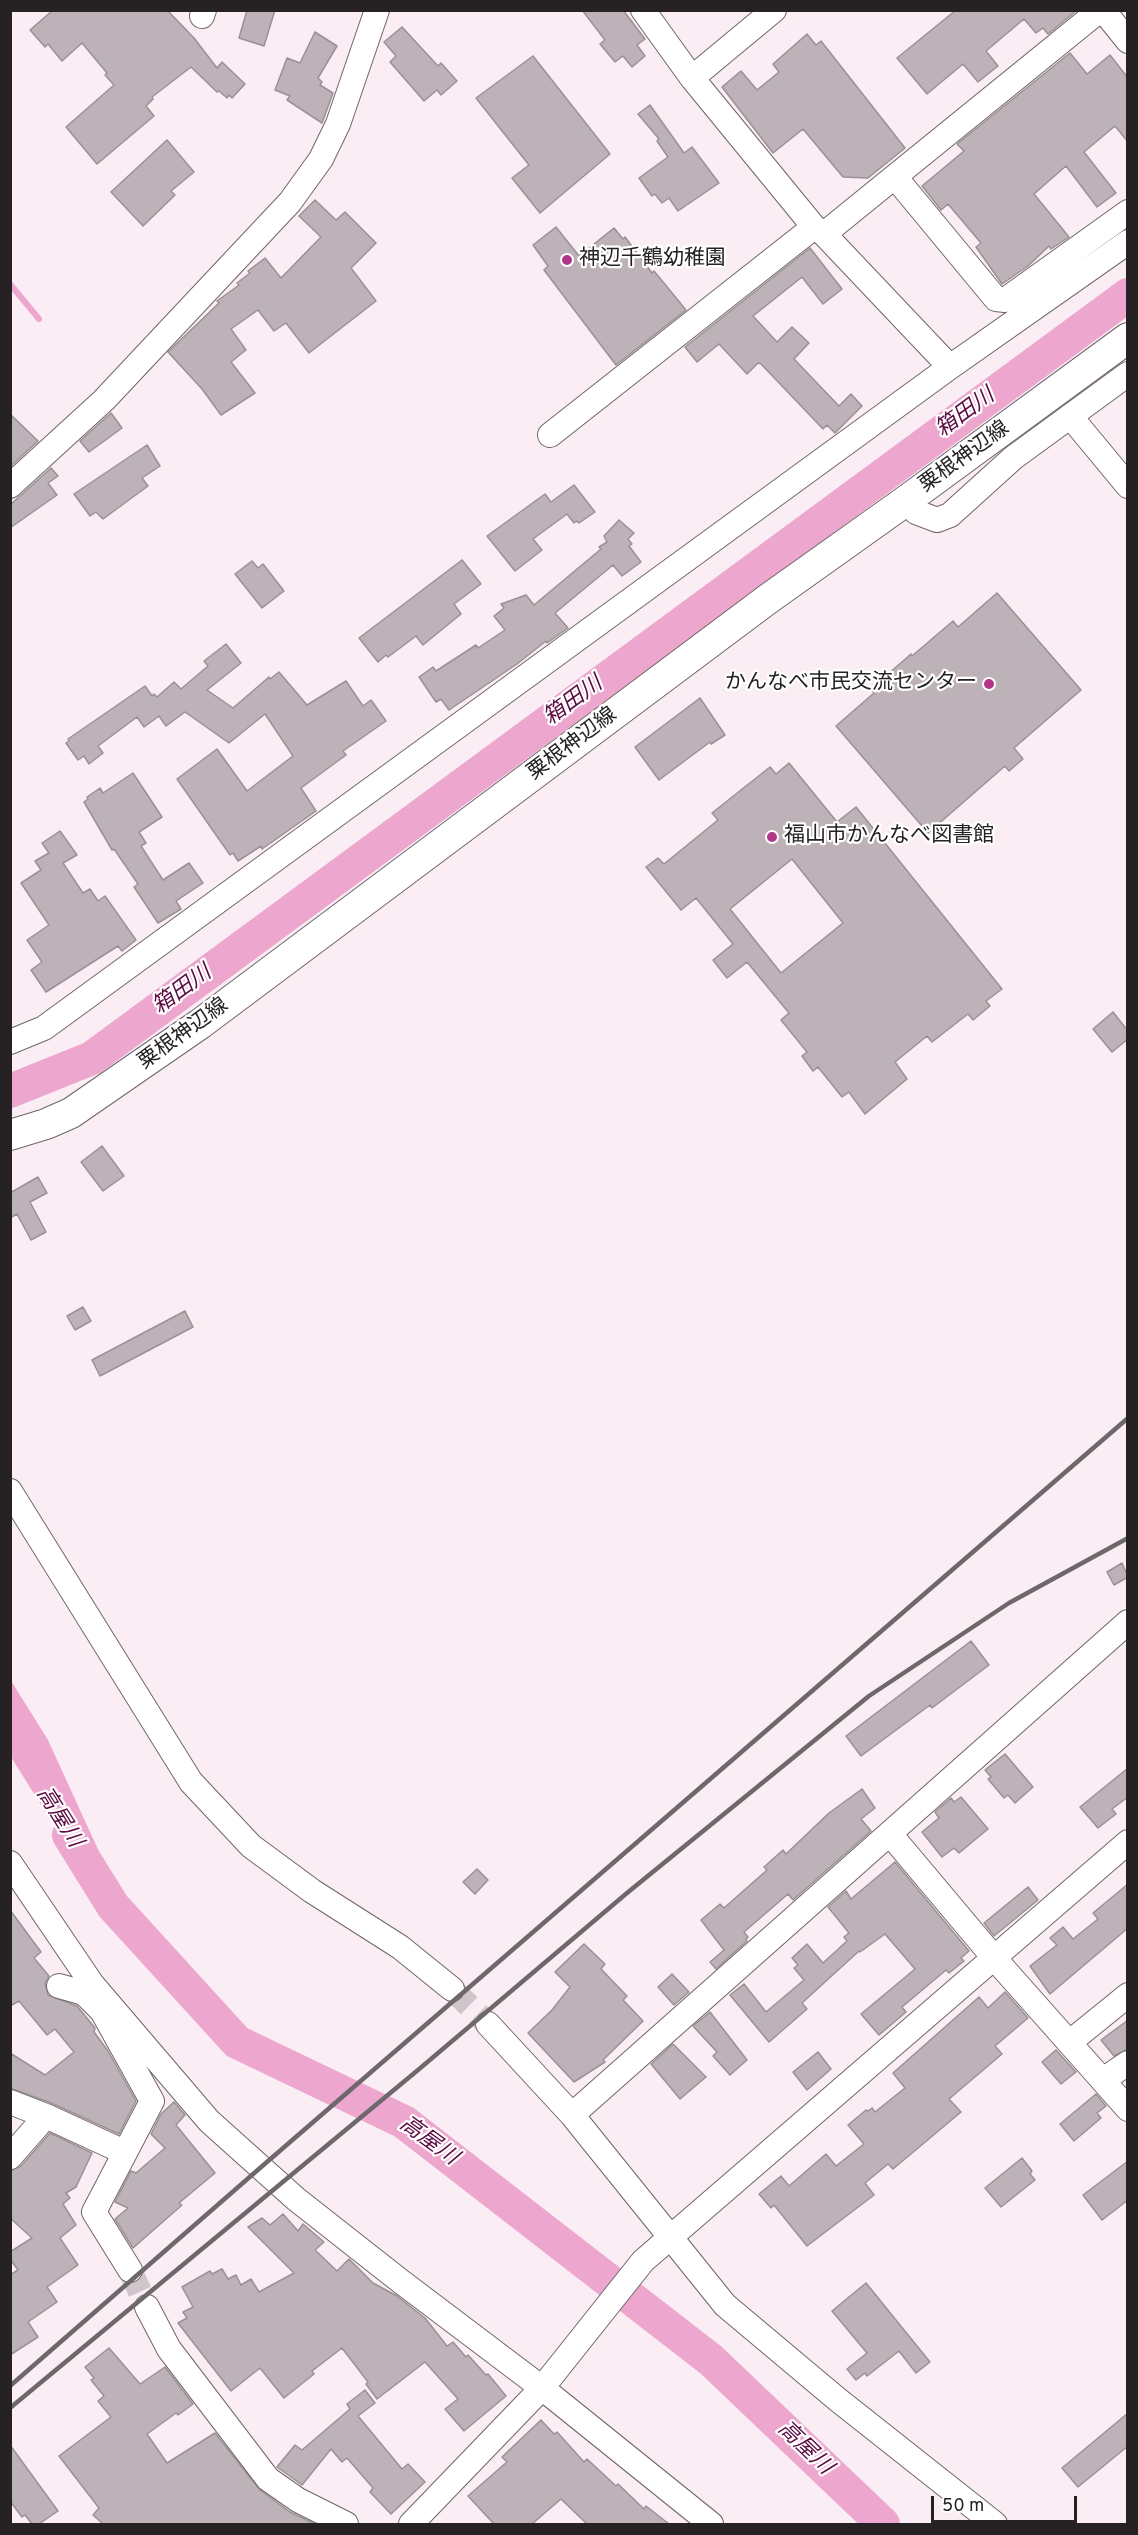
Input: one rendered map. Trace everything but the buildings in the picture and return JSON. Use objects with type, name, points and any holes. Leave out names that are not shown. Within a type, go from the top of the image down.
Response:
[{"type":"main road","name":"粟根神辺線","points":[[10,1135],[46,1124],[71,1113],[122,1080],[768,599],[1128,338]]},
{"type":"street","points":[[10,486],[104,399],[290,202],[321,159],[338,124],[377,10]]},
{"type":"street","points":[[643,10],[692,78],[819,230],[950,367]]},
{"type":"street","points":[[692,78],[774,10]]},
{"type":"street","points":[[550,435],[819,230],[895,177],[1101,10],[1128,40]]},
{"type":"street","points":[[895,177],[996,299],[1005,300],[1128,212]]},
{"type":"street","points":[[10,1042],[44,1028],[950,367],[1128,242]]},
{"type":"street","points":[[907,500],[916,512],[937,520],[950,515],[1013,458],[1128,374]]},
{"type":"street","points":[[1070,416],[1128,486]]},
{"type":"street","points":[[10,1491],[191,1782],[251,1846],[312,1891],[400,1947],[452,1989]]},
{"type":"street","points":[[572,2115],[1128,1622]]},
{"type":"street","points":[[890,1834],[995,1959],[1128,2109]]},
{"type":"street","points":[[411,2524],[544,2385],[643,2261],[668,2237],[995,1959],[1128,1842]]},
{"type":"street","points":[[10,1863],[92,1984],[209,2121],[296,2199],[408,2287],[544,2385],[711,2524]]},
{"type":"street","points":[[59,1986],[84,1993],[102,2011],[152,2101],[94,2212],[130,2270]]},
{"type":"street","points":[[1070,2042],[1128,1995]]},
{"type":"street","points":[[488,2024],[572,2115],[725,2305],[837,2399],[996,2524]]},
{"type":"street","points":[[1103,2079],[1128,2063]]},
{"type":"street","points":[[10,2102],[124,2152]]},
{"type":"street","points":[[10,2157],[46,2116]]},
{"type":"street","points":[[147,2307],[170,2349],[268,2479],[290,2495],[346,2524]]},
{"type":"water","points":[[10,1679],[48,1740],[106,1867],[88,1880],[11,1757]]},
{"type":"waterway","points":[[10,284],[39,319]]},
{"type":"waterway","name":"箱田川","points":[[10,1091],[92,1058],[1128,295]]},
{"type":"waterway","name":"高屋川","points":[[69,1835],[113,1906],[237,2042],[404,2122],[711,2360],[883,2524]]},
{"type":"tunnel","points":[[452,1989],[488,2024]]},
{"type":"tunnel","points":[[130,2270],[147,2307]]},
{"type":"railway","points":[[10,2386],[1128,1418]]},
{"type":"railway","points":[[10,2408],[418,2070],[627,1893],[869,1696],[1009,1603],[1128,1538]]},
{"type":"place","name":"神辺千鶴幼稚園","points":[[567,260]]},
{"type":"place","name":"かんなべ市民交流センター","points":[[989,684]]},
{"type":"place","name":"福山市かんなべ図書館","points":[[772,837]]}]
